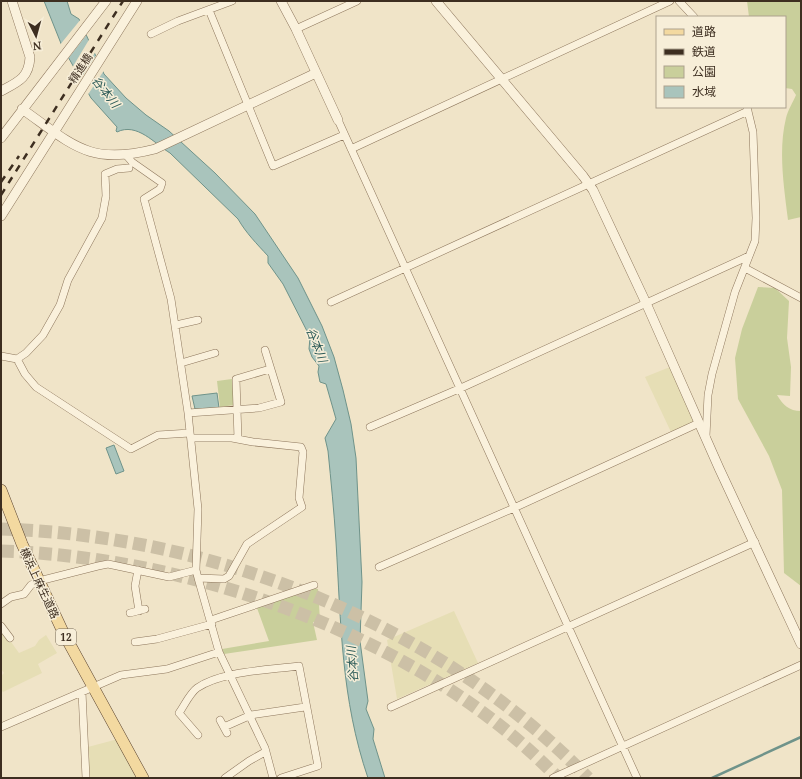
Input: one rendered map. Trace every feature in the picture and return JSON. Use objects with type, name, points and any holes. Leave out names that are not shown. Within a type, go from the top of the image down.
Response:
[{"type":"main road","name":"横浜上麻生道路","points":[[1,490],[38,581],[93,686],[144,778]]},
{"type":"street","points":[[1,91],[22,78],[30,66],[30,57],[12,1]]},
{"type":"street","name":"精進橋","points":[[1,138],[106,1]]},
{"type":"street","name":"精進橋","points":[[1,216],[137,1]]},
{"type":"street","points":[[150,34],[178,21],[232,1]]},
{"type":"street","points":[[281,1],[296,29],[461,388],[637,778]]},
{"type":"street","points":[[296,29],[357,1]]},
{"type":"street","points":[[436,1],[588,183],[608,220],[646,302],[700,422],[716,462],[755,542],[801,644]]},
{"type":"street","points":[[351,149],[670,1]]},
{"type":"street","points":[[679,1],[693,16]]},
{"type":"street","points":[[209,10],[273,166],[344,135]]},
{"type":"street","points":[[22,109],[74,146],[92,153],[107,156],[127,155],[155,149],[316,73]]},
{"type":"street","points":[[331,302],[748,109],[753,132],[756,218],[754,242],[724,326],[712,374],[708,395],[706,436]]},
{"type":"street","points":[[127,155],[132,162],[162,183],[160,189],[144,200],[171,299],[176,324],[191,436],[198,509],[196,570],[219,652],[251,715],[265,748],[273,778]]},
{"type":"street","points":[[1,356],[17,358],[26,353],[43,335],[60,305],[68,280],[100,225],[104,211],[105,174],[117,169],[128,168]]},
{"type":"street","points":[[370,427],[461,388],[749,256]]},
{"type":"street","points":[[745,268],[801,298]]},
{"type":"street","points":[[176,324],[198,320]]},
{"type":"street","points":[[188,413],[259,408],[281,402],[265,350]]},
{"type":"street","points":[[181,363],[215,353]]},
{"type":"street","points":[[17,358],[25,374],[36,387],[131,449],[158,435],[238,439],[301,447],[304,452],[299,498],[302,507],[247,544],[229,576],[224,580],[198,578]]},
{"type":"street","points":[[238,439],[236,379],[270,369]]},
{"type":"street","points":[[379,568],[514,508],[700,422]]},
{"type":"street","points":[[391,707],[755,542]]},
{"type":"street","points":[[1,604],[11,597],[24,594],[27,588],[38,581],[108,564],[169,577],[196,570]]},
{"type":"street","points":[[130,613],[142,610],[135,586],[138,570]]},
{"type":"street","points":[[135,642],[158,639],[211,622],[314,585]]},
{"type":"street","points":[[1,626],[10,638]]},
{"type":"street","points":[[1,727],[121,675],[167,669],[219,652]]},
{"type":"street","points":[[553,778],[801,665]]},
{"type":"street","points":[[198,736],[179,713],[196,688],[214,680],[230,676],[299,666],[318,766],[281,778]]},
{"type":"street","points":[[82,692],[86,778]]},
{"type":"street","points":[[220,720],[226,730],[251,715],[306,707]]},
{"type":"street","points":[[225,778],[249,760],[265,752]]},
{"type":"shaded area","points":[[670,367],[695,421],[671,432],[645,377]]},
{"type":"shaded area","points":[[454,611],[478,663],[397,699],[387,640]]},
{"type":"shaded area","points":[[1,628],[19,653],[35,646],[39,640],[46,635],[57,653],[38,664],[42,673],[3,692],[1,690],[1,676],[4,673],[1,669]]},
{"type":"shaded area","points":[[118,739],[139,778],[89,778],[88,747]]},
{"type":"green space","points":[[747,1],[801,1],[801,217],[788,220],[782,169],[782,143],[786,118],[796,95],[792,89],[786,88],[786,16],[749,16]]},
{"type":"green space","points":[[758,287],[775,288],[789,301],[787,338],[791,367],[790,396],[777,395],[787,407],[793,410],[801,411],[801,586],[784,573],[782,490],[769,456],[738,399],[735,358],[742,329]]},
{"type":"green space","points":[[232,379],[234,405],[220,407],[217,381]]},
{"type":"green space","points":[[311,589],[318,589],[320,621],[313,622],[317,640],[224,654],[222,649],[269,641],[257,608]]},
{"type":"water","name":"谷本川","points":[[44,1],[67,1],[71,14],[79,19],[104,74],[126,98],[146,115],[169,131],[215,173],[255,214],[298,278],[322,326],[334,357],[343,390],[351,424],[356,458],[362,582],[360,641],[368,701],[366,709],[374,729],[373,739],[385,778],[368,778],[352,719],[347,690],[341,631],[332,496],[328,451],[325,438],[336,419],[326,384],[320,382],[318,372],[319,366],[312,357],[309,349],[310,337],[283,284],[268,263],[268,256],[248,234],[238,219],[170,153],[152,140],[139,132],[132,130],[116,131],[117,127],[91,98],[62,46]]},
{"type":"water","points":[[217,393],[219,408],[195,409],[192,396]]},
{"type":"water","points":[[114,445],[124,471],[116,474],[106,448]]},
{"type":"pier","points":[[81,19],[88,33],[67,60],[59,46]]},
{"type":"pier","points":[[90,38],[96,51],[78,80],[72,68]]},
{"type":"pier","points":[[97,54],[105,69],[87,96],[79,81]]},
{"type":"waterway","points":[[712,778],[801,737]]},
{"type":"tunnel","points":[[1,529],[81,535],[162,549],[241,570],[318,598],[393,633],[463,675],[529,723],[588,778]]},
{"type":"tunnel","points":[[1,551],[75,557],[150,569],[226,588],[301,614],[373,646],[441,684],[503,728],[558,778]]},
{"type":"railway","points":[[1,195],[123,1]]},
{"type":"railway","points":[[1,182],[19,156]]}]
